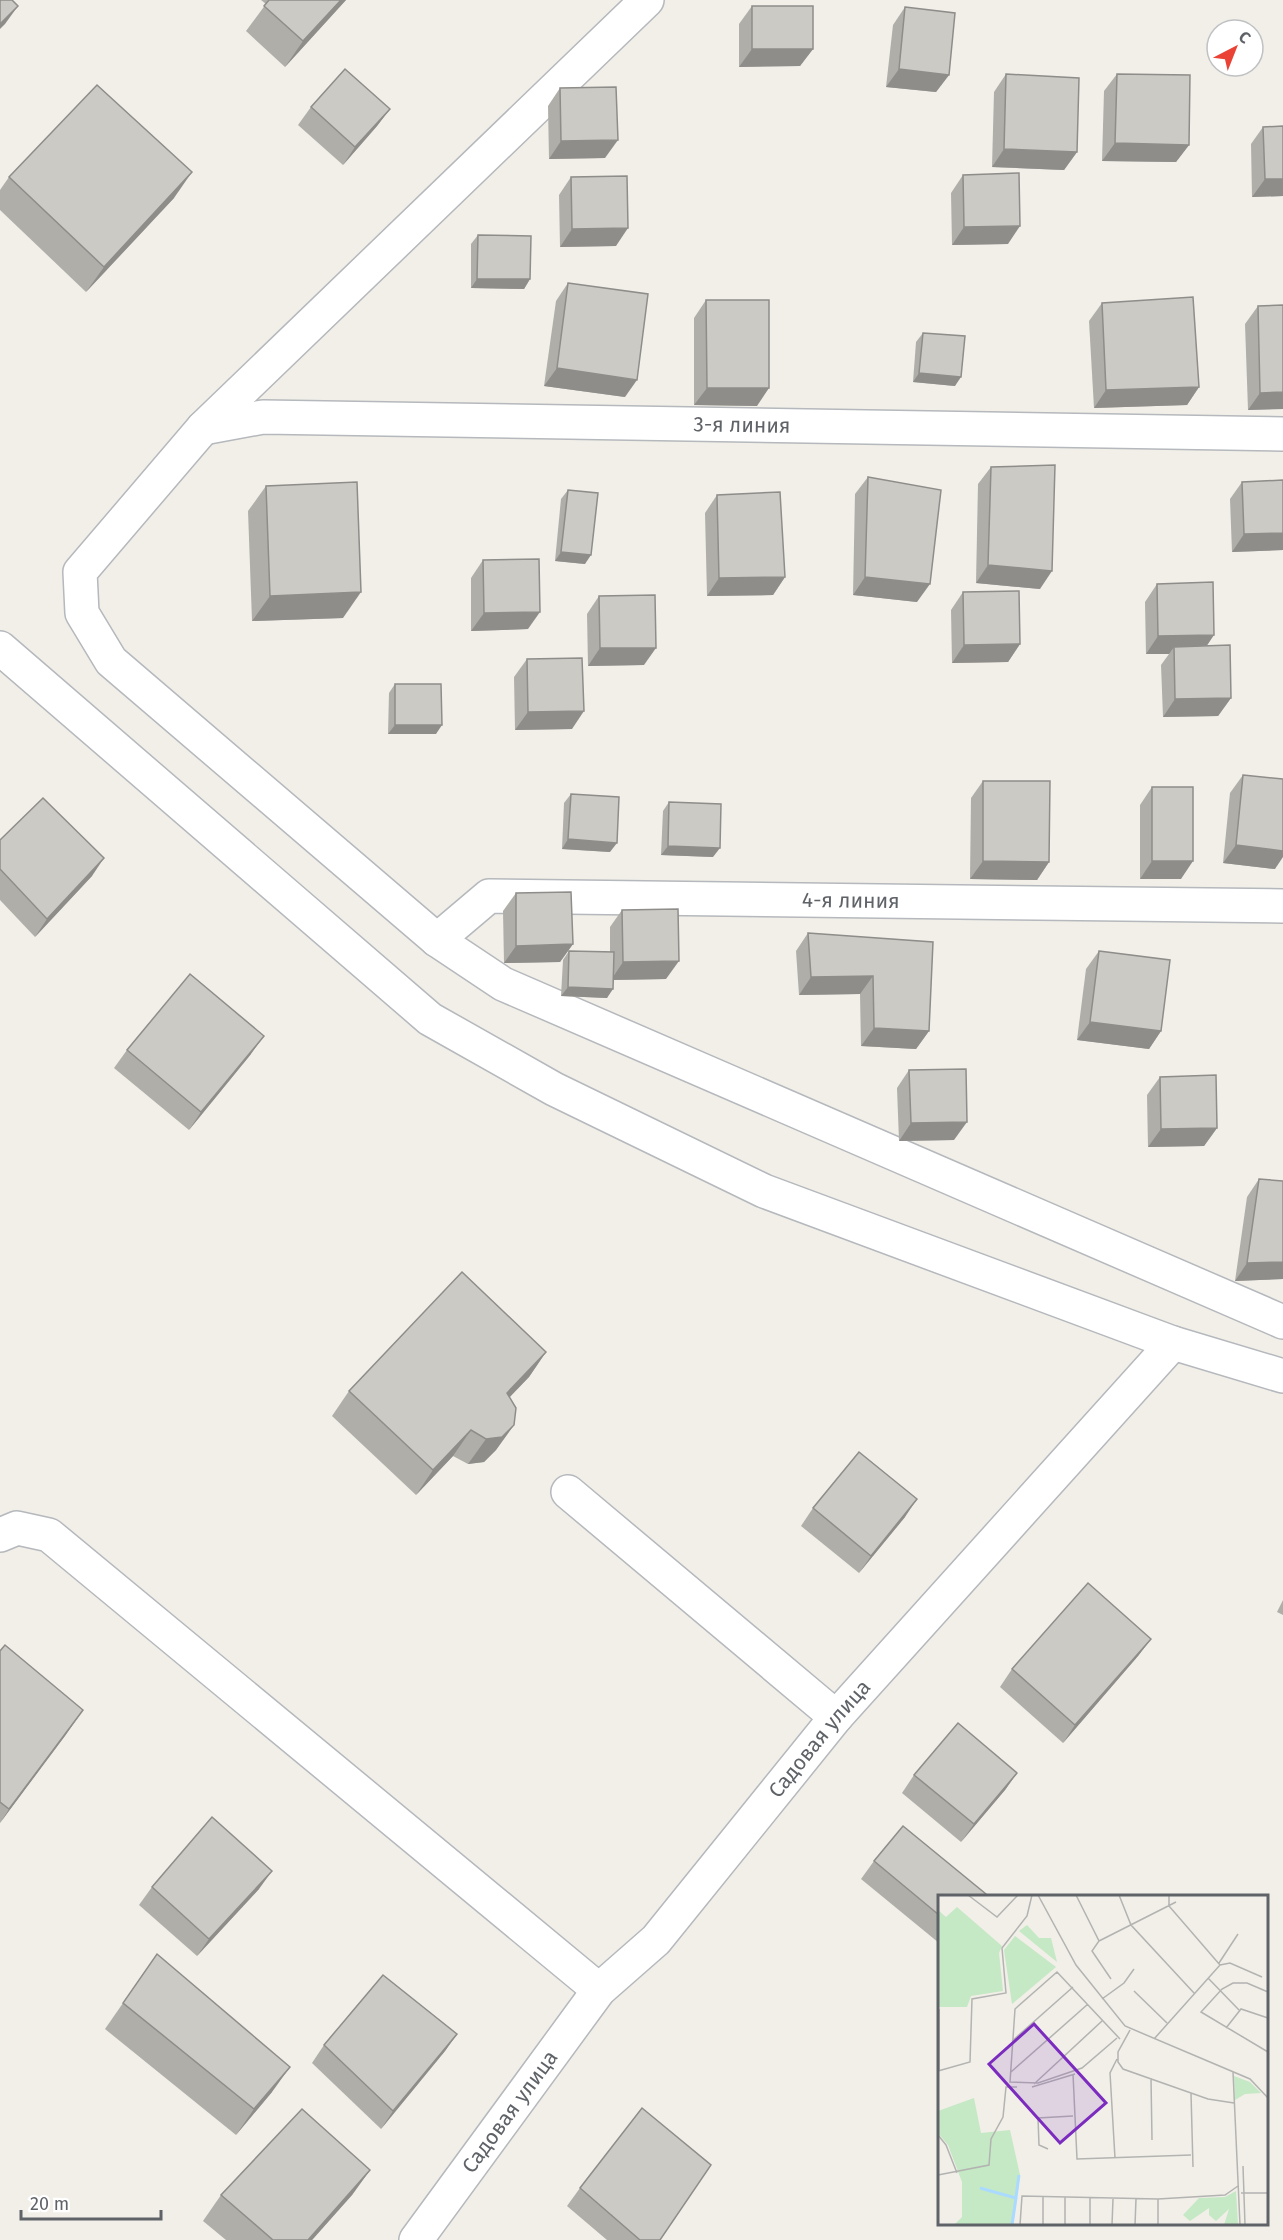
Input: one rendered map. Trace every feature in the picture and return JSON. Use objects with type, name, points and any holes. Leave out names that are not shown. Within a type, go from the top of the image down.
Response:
[{"type":"street","points":[[647,0],[203,428],[80,572],[82,613],[111,661],[437,940],[503,984],[1283,1322]]},
{"type":"street","name":"3-я линия","points":[[203,428],[263,417],[1283,434]]},
{"type":"street","points":[[0,648],[430,1020],[554,1089],[764,1191],[1173,1343],[1283,1376]]},
{"type":"street","name":"4-я линия","points":[[437,940],[489,896],[1283,906]]},
{"type":"street","name":"Садовая улица","points":[[416,2240],[599,1990],[656,1940],[836,1717],[1173,1343]]},
{"type":"street","points":[[568,1492],[836,1717]]},
{"type":"street","points":[[0,1535],[17,1528],[49,1535],[599,1990]]},
{"type":"building","points":[[0,0],[12,0],[18,6],[0,24]]},
{"type":"building","points":[[269,0],[341,0],[303,41],[264,6]]},
{"type":"building","points":[[752,6],[813,6],[813,49],[752,49]]},
{"type":"building","points":[[905,7],[955,13],[949,75],[899,69]]},
{"type":"building","points":[[345,69],[390,109],[355,147],[311,107]]},
{"type":"building","points":[[1006,74],[1079,78],[1077,152],[1004,149]]},
{"type":"building","points":[[1117,74],[1190,75],[1189,145],[1115,143]]},
{"type":"building","points":[[97,85],[192,172],[104,267],[9,177]]},
{"type":"building","points":[[616,87],[618,140],[561,141],[560,88]]},
{"type":"building","points":[[1283,126],[1283,179],[1265,179],[1263,127]]},
{"type":"building","points":[[1019,173],[1020,226],[964,227],[963,175]]},
{"type":"building","points":[[627,176],[628,228],[572,229],[571,177]]},
{"type":"building","points":[[478,235],[531,236],[530,279],[477,279]]},
{"type":"building","points":[[568,283],[648,294],[637,380],[557,368]]},
{"type":"building","points":[[1193,297],[1199,387],[1106,390],[1102,303]]},
{"type":"building","points":[[706,300],[769,300],[769,388],[707,388]]},
{"type":"building","points":[[1283,305],[1283,392],[1260,393],[1258,306]]},
{"type":"building","points":[[923,333],[965,336],[961,377],[919,373]]},
{"type":"building","points":[[1055,465],[1052,571],[988,565],[991,467]]},
{"type":"building","points":[[868,477],[941,490],[930,584],[865,577]]},
{"type":"building","points":[[1283,480],[1283,533],[1244,534],[1242,482]]},
{"type":"building","points":[[357,482],[361,592],[270,596],[266,486]]},
{"type":"building","points":[[568,490],[598,493],[591,555],[561,552]]},
{"type":"building","points":[[780,492],[785,577],[719,578],[717,495]]},
{"type":"building","points":[[539,559],[540,612],[484,613],[483,560]]},
{"type":"building","points":[[1213,582],[1214,635],[1158,636],[1157,584]]},
{"type":"building","points":[[1019,591],[1020,644],[964,645],[963,592]]},
{"type":"building","points":[[655,595],[656,648],[600,648],[599,596]]},
{"type":"building","points":[[1230,645],[1231,698],[1175,699],[1174,647]]},
{"type":"building","points":[[582,658],[584,711],[528,712],[527,659]]},
{"type":"building","points":[[395,684],[441,684],[442,725],[395,725]]},
{"type":"building","points":[[1243,775],[1283,779],[1283,851],[1236,845]]},
{"type":"building","points":[[983,781],[1050,781],[1049,862],[983,861]]},
{"type":"building","points":[[1152,787],[1193,787],[1193,861],[1152,861]]},
{"type":"building","points":[[571,794],[619,797],[617,843],[568,839]]},
{"type":"building","points":[[43,798],[104,858],[47,919],[0,869],[0,840]]},
{"type":"building","points":[[669,802],[721,804],[720,848],[668,846]]},
{"type":"building","points":[[571,892],[573,944],[516,946],[516,893]]},
{"type":"building","points":[[678,909],[679,961],[623,962],[622,910]]},
{"type":"building","points":[[808,933],[933,942],[929,1031],[874,1028],[873,976],[811,977]]},
{"type":"building","points":[[569,951],[614,952],[613,989],[568,987]]},
{"type":"building","points":[[1099,951],[1170,960],[1161,1031],[1090,1022]]},
{"type":"building","points":[[190,974],[264,1036],[201,1112],[127,1050]]},
{"type":"building","points":[[966,1069],[967,1122],[911,1123],[909,1070]]},
{"type":"building","points":[[1216,1075],[1217,1128],[1161,1129],[1160,1077]]},
{"type":"building","points":[[1259,1179],[1283,1181],[1283,1262],[1247,1263]]},
{"type":"building","points":[[462,1272],[546,1352],[507,1393],[516,1408],[514,1425],[502,1437],[486,1439],[471,1430],[433,1470],[349,1391]]},
{"type":"building","points":[[859,1452],[917,1499],[871,1556],[813,1508]]},
{"type":"building","points":[[1088,1583],[1151,1639],[1075,1725],[1012,1669]]},
{"type":"building","points":[[5,1645],[83,1710],[9,1809],[0,1802],[0,1651]]},
{"type":"building","points":[[958,1723],[1017,1773],[974,1824],[914,1775]]},
{"type":"building","points":[[212,1817],[272,1871],[209,1939],[152,1887]]},
{"type":"building","points":[[903,1826],[986,1894],[938,1895],[938,1914],[874,1861]]},
{"type":"building","points":[[157,1954],[290,2067],[254,2109],[123,2003]]},
{"type":"building","points":[[383,1975],[457,2034],[393,2111],[324,2045]]},
{"type":"building","points":[[642,2108],[711,2165],[660,2240],[640,2240],[580,2188]]},
{"type":"building","points":[[302,2109],[370,2170],[308,2240],[273,2240],[221,2195]]}]
